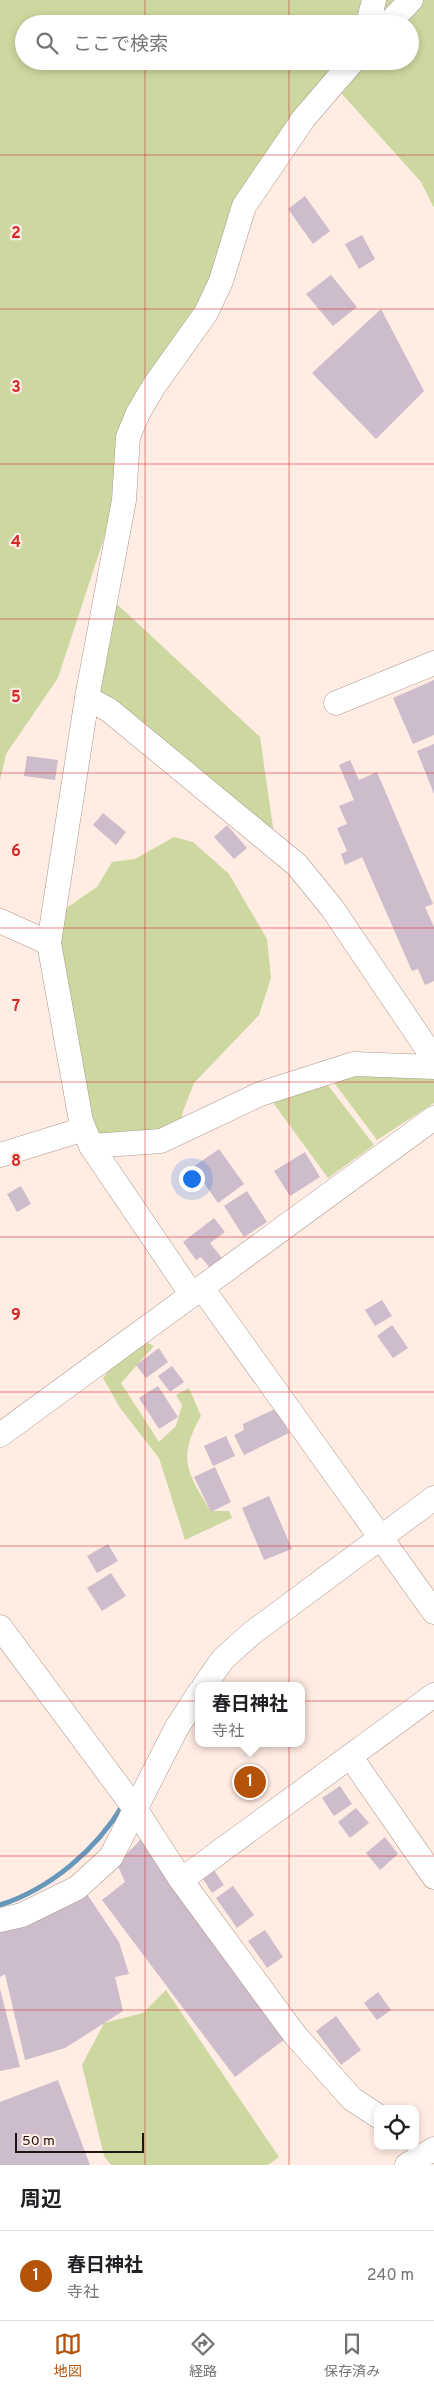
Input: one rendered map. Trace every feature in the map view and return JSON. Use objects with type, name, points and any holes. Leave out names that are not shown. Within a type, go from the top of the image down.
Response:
[{"type":"street","points":[[370,15],[374,0]]},
{"type":"street","points":[[397,15],[411,0]]},
{"type":"street","points":[[345,70],[304,118],[244,206],[221,281],[206,313],[154,386],[138,413],[128,437],[124,500],[87,698],[49,943],[88,1138],[197,1291],[380,1536],[434,1612]]},
{"type":"street","points":[[336,703],[434,663]]},
{"type":"street","points":[[87,698],[109,710],[297,865],[332,908],[434,1059]]},
{"type":"street","points":[[0,921],[49,943]]},
{"type":"street","points":[[0,1155],[88,1138],[161,1141],[260,1094],[354,1064],[434,1067]]},
{"type":"street","points":[[0,1435],[434,1118]]},
{"type":"street","points":[[207,1682],[223,1659],[252,1632],[434,1498]]},
{"type":"street","points":[[0,1627],[136,1810],[181,1880],[296,2035],[352,2099],[374,2113]]},
{"type":"street","points":[[181,1880],[434,1695]]},
{"type":"street","points":[[0,1920],[22,1915],[77,1888],[111,1857],[176,1728],[195,1699]]},
{"type":"street","points":[[350,1756],[434,1877]]},
{"type":"street","points":[[407,2165],[428,2149]]},
{"type":"green space","points":[[0,0],[434,0],[434,208],[421,182],[333,84],[242,212],[215,294],[154,386],[58,678],[6,754],[0,780]]},
{"type":"green space","points":[[105,593],[260,737],[276,848],[87,698]]},
{"type":"green space","points":[[174,837],[193,842],[229,874],[267,939],[271,978],[259,1015],[194,1083],[182,1114],[183,1132],[91,1146],[53,917],[97,887],[112,862],[135,859]]},
{"type":"green space","points":[[434,1067],[434,1103],[377,1140],[326,1072]]},
{"type":"green space","points":[[320,1075],[374,1145],[328,1178],[266,1093]]},
{"type":"green space","points":[[144,1341],[154,1346],[121,1383],[159,1442],[176,1426],[182,1405],[176,1395],[189,1388],[201,1416],[189,1443],[187,1454],[191,1475],[211,1511],[229,1511],[232,1518],[185,1540],[159,1458],[120,1408],[103,1378],[111,1368]]},
{"type":"green space","points":[[166,1990],[279,2157],[268,2165],[111,2165],[104,2156],[82,2065],[104,2023],[143,2013]]},
{"type":"building","points":[[305,196],[330,231],[313,244],[288,209]]},
{"type":"building","points":[[362,235],[375,259],[359,269],[345,244]]},
{"type":"building","points":[[331,275],[357,307],[333,326],[306,294]]},
{"type":"building","points":[[381,309],[424,391],[376,439],[312,373]]},
{"type":"building","points":[[434,680],[434,735],[413,744],[393,698]]},
{"type":"building","points":[[434,744],[434,794],[417,751]]},
{"type":"building","points":[[27,756],[58,760],[55,780],[24,776]]},
{"type":"building","points":[[350,760],[359,780],[377,772],[433,904],[425,907],[434,927],[434,981],[425,985],[418,969],[412,971],[362,857],[345,865],[341,854],[347,851],[337,828],[347,824],[339,806],[354,800],[339,765]]},
{"type":"building","points":[[103,813],[126,832],[116,845],[93,825]]},
{"type":"building","points":[[227,825],[247,848],[234,859],[214,837]]},
{"type":"building","points":[[219,1149],[244,1184],[218,1203],[193,1167]]},
{"type":"building","points":[[305,1152],[320,1177],[290,1196],[274,1171]]},
{"type":"building","points":[[21,1186],[31,1204],[17,1212],[7,1194]]},
{"type":"building","points":[[247,1191],[267,1222],[244,1237],[224,1206]]},
{"type":"building","points":[[214,1218],[225,1232],[210,1243],[222,1258],[209,1267],[201,1257],[196,1260],[183,1242]]},
{"type":"building","points":[[382,1300],[392,1316],[375,1326],[365,1310]]},
{"type":"building","points":[[392,1325],[408,1348],[393,1358],[377,1336]]},
{"type":"building","points":[[159,1348],[168,1362],[146,1378],[136,1365]]},
{"type":"building","points":[[172,1366],[184,1382],[170,1392],[158,1376]]},
{"type":"building","points":[[158,1386],[178,1417],[159,1429],[139,1398]]},
{"type":"building","points":[[277,1408],[289,1433],[244,1455],[234,1435],[244,1430],[243,1424]]},
{"type":"building","points":[[226,1436],[235,1456],[213,1466],[204,1446]]},
{"type":"building","points":[[215,1467],[231,1502],[211,1512],[194,1477]]},
{"type":"building","points":[[269,1496],[292,1549],[264,1560],[242,1508]]},
{"type":"building","points":[[108,1544],[118,1561],[97,1573],[87,1556]]},
{"type":"building","points":[[111,1573],[126,1596],[102,1611],[87,1588]]},
{"type":"building","points":[[254,1772],[265,1788],[253,1797],[242,1781]]},
{"type":"building","points":[[340,1786],[352,1804],[334,1816],[322,1798]]},
{"type":"building","points":[[356,1808],[369,1823],[350,1838],[338,1822]]},
{"type":"building","points":[[385,1837],[398,1854],[380,1870],[366,1853]]},
{"type":"building","points":[[141,1839],[285,2039],[235,2077],[102,1900],[125,1882],[117,1864]]},
{"type":"building","points":[[214,1870],[224,1885],[212,1893],[203,1879]]},
{"type":"building","points":[[233,1886],[254,1915],[237,1928],[216,1898]]},
{"type":"building","points":[[87,1894],[119,1942],[129,1974],[115,1977],[123,2011],[65,2048],[25,2060],[5,1974],[0,1977],[0,1930]]},
{"type":"building","points":[[265,1930],[283,1957],[267,1968],[248,1941]]},
{"type":"building","points":[[0,1989],[20,2067],[0,2071]]},
{"type":"building","points":[[378,1992],[391,2010],[377,2020],[364,2003]]},
{"type":"building","points":[[336,2016],[361,2050],[341,2065],[316,2031]]},
{"type":"building","points":[[58,2080],[90,2165],[0,2165],[0,2102]]},
{"type":"waterway","points":[[0,1905],[37,1889],[70,1866],[99,1837],[123,1805]]},
{"type":"place","name":"春日神社","points":[[250,1782]]}]
